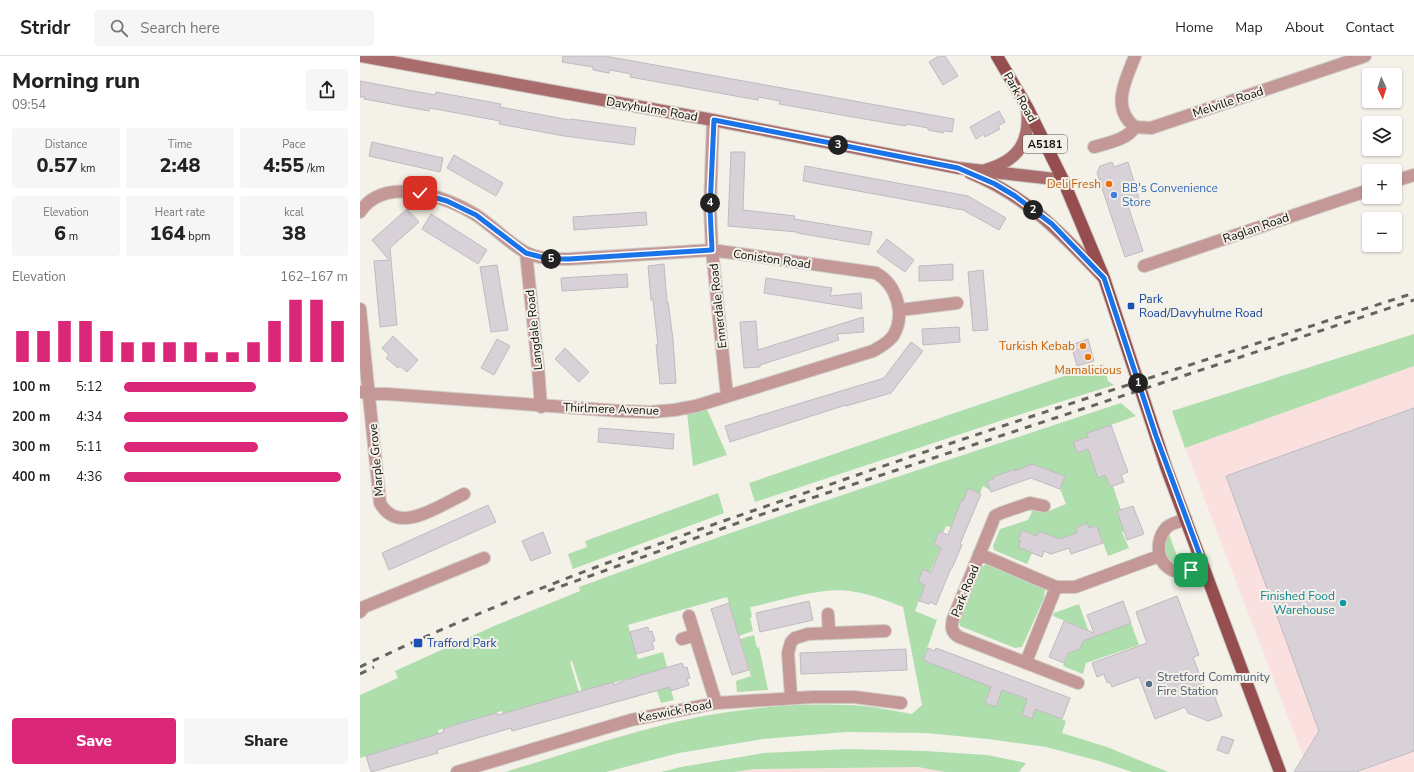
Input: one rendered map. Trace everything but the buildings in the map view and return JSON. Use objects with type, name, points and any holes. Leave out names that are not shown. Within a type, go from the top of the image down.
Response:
[{"type":"main road","name":"Park Road","points":[[997,56],[1027,107],[1063,180],[1104,278],[1150,421],[1204,566]]},
{"type":"main road","name":"A5181","points":[[1204,566],[1280,772]]},
{"type":"street","name":"Davyhulme Road","points":[[360,56],[714,120],[958,168],[1063,180]]},
{"type":"street","points":[[1094,148],[1124,137],[1131,133],[1135,127],[1129,123],[1125,116],[1122,108],[1121,96],[1135,56]]},
{"type":"street","name":"Melville Road","points":[[1135,127],[1151,128],[1366,56]]},
{"type":"street","points":[[982,170],[1003,163],[1013,157],[1022,146],[1028,128],[1027,107]]},
{"type":"street","name":"Ennerdale Road","points":[[714,120],[710,208],[712,250],[727,396]]},
{"type":"street","points":[[958,168],[995,184],[1020,199],[1052,224],[1104,278]]},
{"type":"street","points":[[1402,179],[1414,175]]},
{"type":"street","name":"Coniston Road","points":[[360,212],[374,198],[386,193],[401,191],[420,193],[447,201],[476,215],[526,253],[549,259],[712,250],[876,274],[885,278],[894,292],[900,310]]},
{"type":"street","name":"Raglan Road","points":[[1144,266],[1362,192]]},
{"type":"street","name":"Langdale Road","points":[[526,253],[541,407]]},
{"type":"street","points":[[900,310],[957,303]]},
{"type":"street","points":[[360,308],[365,393]]},
{"type":"street","name":"Thirlmere Avenue","points":[[365,393],[541,407],[652,412],[681,409],[873,352],[892,337],[897,328],[900,310]]},
{"type":"street","name":"Marple Grove","points":[[365,393],[380,503],[385,511],[397,518],[411,518],[421,515],[464,494]]},
{"type":"street","points":[[979,554],[993,519],[997,514],[1030,503],[1044,506]]},
{"type":"street","points":[[1186,519],[1170,525],[1162,534],[1158,549],[1160,556],[1163,563],[1174,570],[1182,572],[1204,566]]},
{"type":"street","name":"Park Road","points":[[1078,683],[960,637],[953,632],[953,619],[979,554],[1056,587],[1076,587],[1160,556]]},
{"type":"street","points":[[360,612],[364,607],[450,578],[484,558]]},
{"type":"street","points":[[1026,662],[1056,587]]},
{"type":"street","points":[[828,614],[829,633]]},
{"type":"street","points":[[689,616],[716,703]]},
{"type":"street","points":[[791,697],[788,653],[791,642],[801,636],[829,633],[885,631]]},
{"type":"street","points":[[682,639],[695,635]]},
{"type":"street","name":"Keswick Road","points":[[456,772],[631,720],[716,703],[791,697],[854,697],[901,703]]},
{"type":"shaded area","name":"Finished Food Warehouse","points":[[1414,366],[1414,772],[1309,772],[1185,448]]},
{"type":"shaded area","points":[[918,767],[945,772],[734,772],[755,769]]},
{"type":"green space","points":[[1414,334],[1414,366],[1185,448],[1172,411]]},
{"type":"green space","points":[[1104,364],[1108,381],[1114,385],[755,502],[749,483],[1061,377]]},
{"type":"green space","points":[[1121,403],[1136,416],[1088,433],[1088,437],[1073,442],[1093,447],[1095,469],[1098,477],[1107,475],[1109,487],[1113,486],[1121,510],[1124,531],[1122,532],[1129,548],[1108,556],[1097,526],[1089,528],[1087,523],[1075,528],[1077,533],[1058,540],[1037,536],[1022,530],[1018,540],[1021,541],[1018,547],[1032,553],[1027,564],[994,550],[993,546],[1000,529],[1028,520],[1034,507],[1046,512],[1066,504],[1060,489],[1065,476],[1035,465],[1015,471],[1014,469],[1011,470],[1011,472],[997,476],[988,481],[990,490],[983,486],[980,493],[969,489],[963,501],[961,501],[951,527],[946,526],[943,533],[939,532],[934,544],[941,548],[930,572],[923,570],[918,582],[925,585],[915,611],[937,620],[923,660],[991,686],[985,703],[996,707],[1001,690],[1027,699],[1022,715],[1032,719],[1035,709],[1066,721],[1062,733],[1107,747],[1168,772],[1132,772],[1099,761],[1046,747],[988,739],[926,733],[846,732],[763,739],[679,753],[606,772],[505,772],[601,742],[659,726],[738,711],[793,705],[847,705],[873,707],[912,714],[922,705],[903,607],[864,594],[838,590],[800,595],[750,607],[752,617],[750,618],[753,631],[739,636],[727,597],[628,625],[638,659],[663,652],[667,667],[664,669],[674,700],[661,703],[651,672],[582,692],[572,661],[570,662],[579,692],[503,714],[502,711],[438,730],[439,734],[360,758],[360,695],[398,678],[395,671],[494,626],[580,591],[579,587],[781,516]]},
{"type":"green space","points":[[706,407],[727,455],[693,466],[687,413]]},
{"type":"green space","points":[[718,493],[724,513],[573,569],[568,554],[587,547],[585,541]]},
{"type":"green space","points":[[1169,534],[1180,564],[1172,562],[1167,557],[1165,541]]},
{"type":"green space","points":[[986,564],[990,564],[1042,586],[1045,590],[1044,598],[1022,647],[1015,648],[960,626],[959,620],[979,569]]},
{"type":"green space","points":[[1079,604],[1091,638],[1131,623],[1139,645],[1086,663],[1083,674],[1063,666],[1070,650],[1077,650],[1085,637],[1077,634],[1080,627],[1053,616],[1054,613]]},
{"type":"green space","points":[[754,635],[757,648],[759,647],[768,690],[737,692],[736,681],[751,676],[740,639]]},
{"type":"green space","points":[[847,749],[926,751],[987,755],[1026,763],[1019,772],[945,772],[918,767],[755,769],[734,772],[661,772],[681,767],[764,753]]},
{"type":"railway","points":[[360,667],[418,640],[536,590],[655,545],[909,457],[1414,293]]},
{"type":"railway","points":[[548,591],[760,515],[1414,300]]},
{"type":"railway","points":[[360,674],[374,667]]},
{"type":"place","name":"Deli Fresh","points":[[1109,184]]},
{"type":"place","name":"BB's Convenience Store","points":[[1114,195]]},
{"type":"place","name":"Park Road/Davyhulme Road","points":[[1131,306]]},
{"type":"place","name":"Turkish Kebab","points":[[1083,346]]},
{"type":"place","name":"Mamalicious","points":[[1088,357]]},
{"type":"place","name":"Finished Food Warehouse","points":[[1343,603]]},
{"type":"place","name":"Trafford Park","points":[[418,643]]},
{"type":"place","name":"Stretford Community Fire Station","points":[[1149,684]]},
{"type":"route","points":[[420,193],[447,201],[476,215],[516,247],[526,253],[549,259],[712,250],[710,174],[714,120],[958,168],[995,184],[1015,196],[1052,224],[1104,278],[1173,485],[1204,566],[1191,570]]}]
